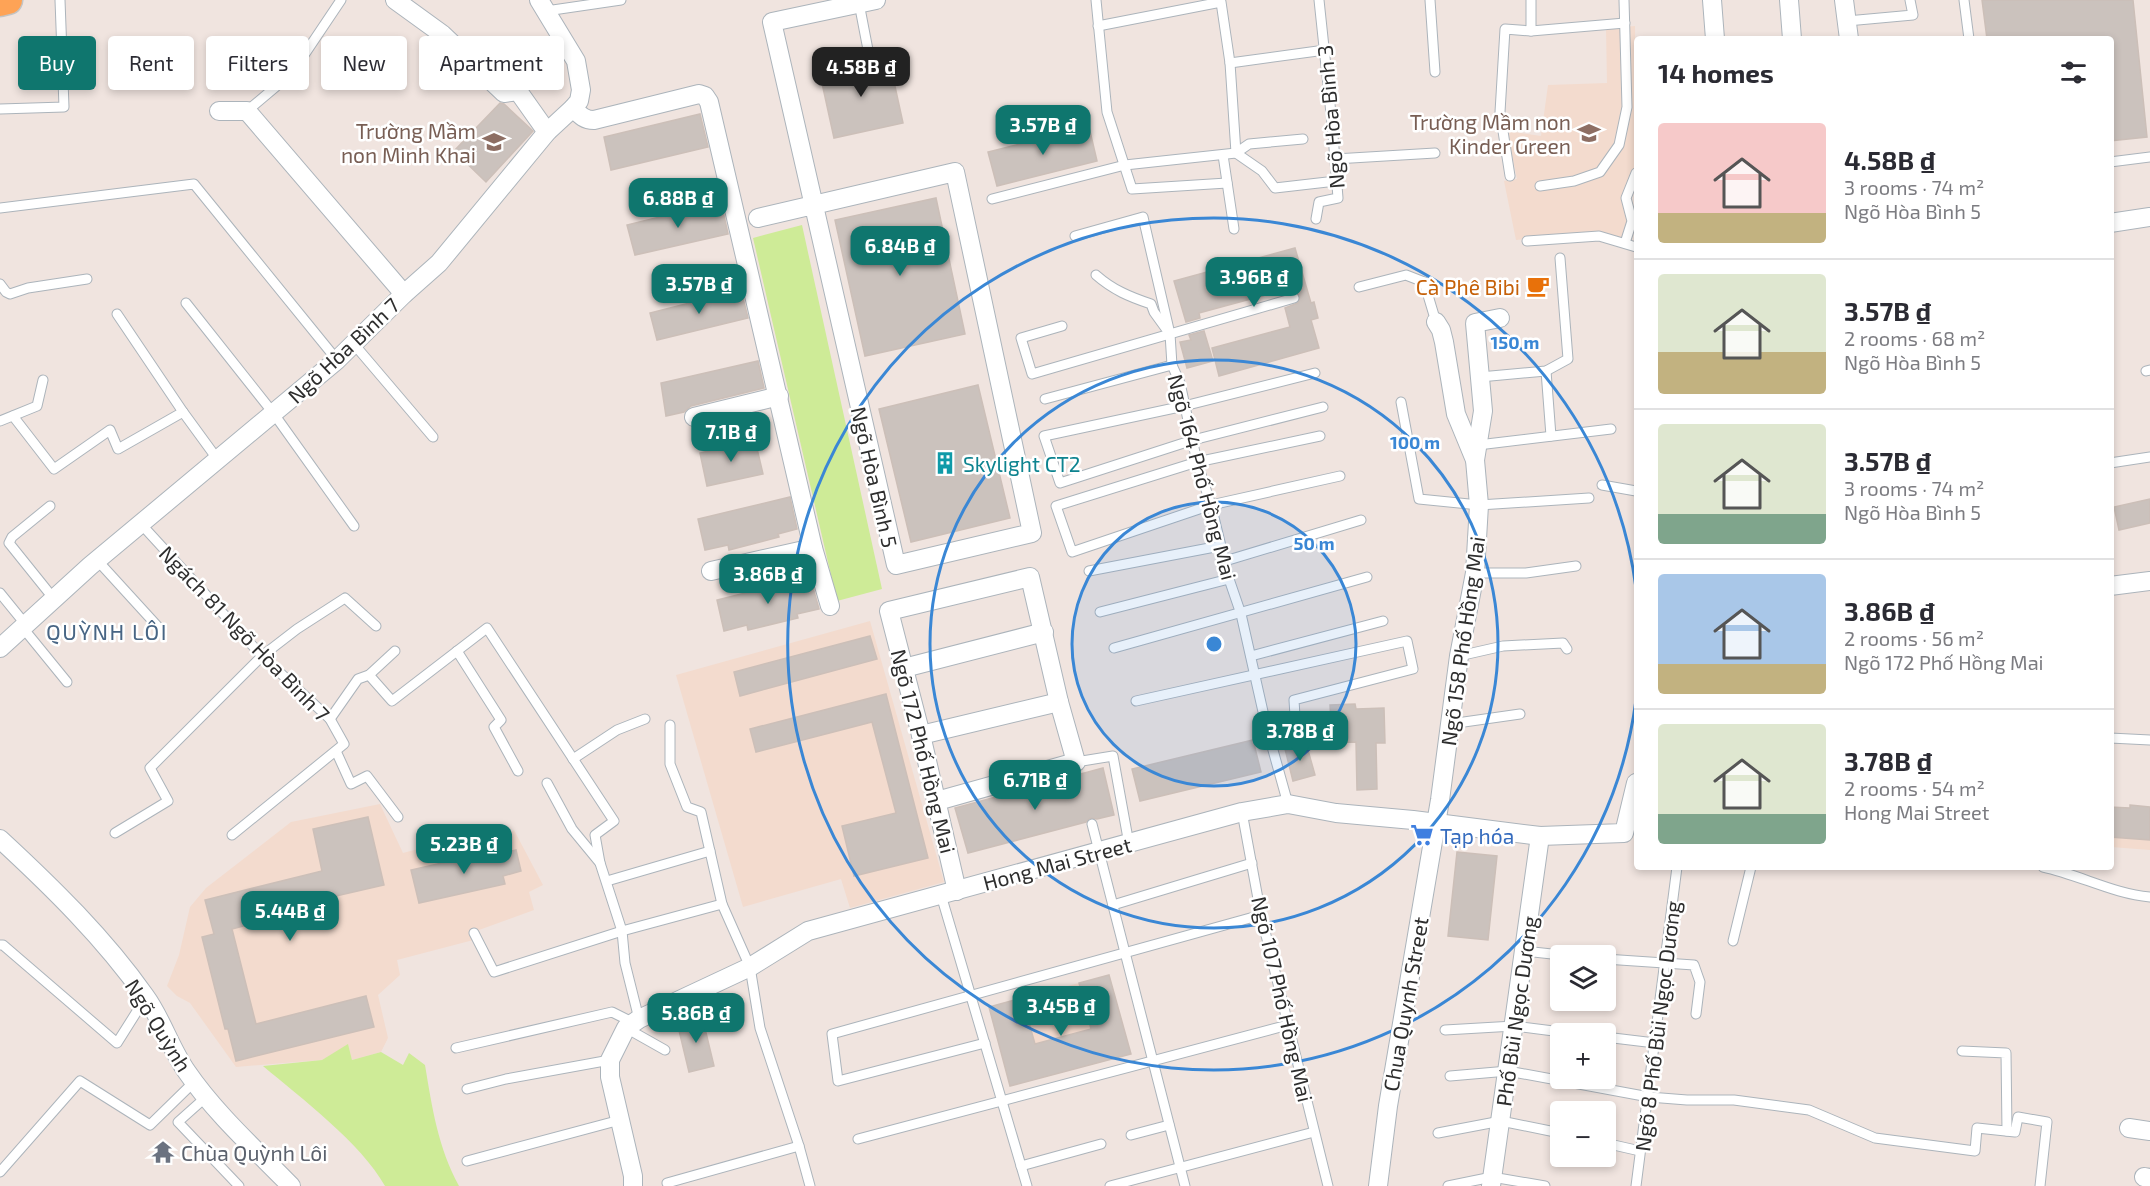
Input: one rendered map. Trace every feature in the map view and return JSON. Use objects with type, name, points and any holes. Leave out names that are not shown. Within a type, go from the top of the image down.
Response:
[{"type":"main road","points":[[0,2],[8,0]]},
{"type":"street","points":[[395,0],[442,34],[504,93],[518,91],[547,132]]},
{"type":"street","points":[[1712,0],[1715,36]]},
{"type":"street","points":[[1789,0],[1792,36]]},
{"type":"street","points":[[1844,0],[1848,30]]},
{"type":"street","name":"Ngõ Hòa Bình 5","points":[[758,218],[812,206],[955,172],[1032,533],[896,565],[812,206],[772,22],[835,4],[868,1]]},
{"type":"street","points":[[542,6],[576,61],[581,90],[579,101],[573,108],[582,117],[594,120],[688,95],[699,94],[705,96],[709,102],[813,548],[830,606]]},
{"type":"street","name":"Ngõ Hòa Bình 7","points":[[0,648],[97,560],[337,360],[439,263],[547,132],[573,108]]},
{"type":"street","points":[[219,111],[247,111],[404,294]]},
{"type":"street","points":[[2114,223],[2150,217]]},
{"type":"street","points":[[1477,452],[1483,411],[1475,323],[1500,318]]},
{"type":"street","name":"Ngõ 158 Phố Hồng Mai","points":[[1436,322],[1444,342],[1456,414],[1477,452],[1479,505],[1475,573],[1459,656],[1436,823]]},
{"type":"street","points":[[694,417],[779,396]]},
{"type":"street","points":[[711,571],[813,548]]},
{"type":"street","name":"Ngõ 172 Phố Hồng Mai","points":[[949,893],[937,801],[889,611],[1030,578],[1044,632]]},
{"type":"street","points":[[2114,586],[2150,581]]},
{"type":"street","points":[[904,668],[1044,632],[1059,702],[1076,762],[937,801]]},
{"type":"street","points":[[921,735],[1059,702]]},
{"type":"street","name":"Hong Mai Street","points":[[633,1023],[750,967],[808,931],[1242,812],[1288,804],[1336,813],[1540,837],[1630,835],[1634,805]]},
{"type":"street","name":"Chua Quynh Street","points":[[1378,1186],[1389,1094],[1436,823]]},
{"type":"street","name":"Phố Bùi Ngọc Dương","points":[[1492,1182],[1540,837]]},
{"type":"street","name":"Ngõ Quỳnh","points":[[0,839],[97,936],[146,997],[194,1082],[287,1185]]},
{"type":"street","points":[[633,1023],[610,1060],[610,1077],[633,1176],[633,1186]]},
{"type":"street","points":[[2129,1128],[2150,1131]]},
{"type":"lane","points":[[0,109],[64,108],[60,0]]},
{"type":"lane","points":[[247,111],[292,73],[341,0]]},
{"type":"lane","points":[[542,6],[621,0]]},
{"type":"lane","points":[[1096,0],[1107,112],[1132,189],[1227,183]]},
{"type":"lane","name":"Ngõ Hòa Bình 3","points":[[1316,219],[1319,202],[1338,198],[1319,0]]},
{"type":"lane","points":[[1430,0],[1435,72]]},
{"type":"lane","points":[[1531,0],[1531,31]]},
{"type":"lane","points":[[1540,186],[1574,181],[1600,172],[1619,145],[1627,107],[1624,0]]},
{"type":"lane","points":[[1848,30],[1914,15],[1910,0]]},
{"type":"lane","points":[[1964,0],[1969,36]]},
{"type":"lane","points":[[868,1],[869,55]]},
{"type":"lane","points":[[1098,26],[1221,2],[1230,63],[1236,153]]},
{"type":"lane","points":[[1510,176],[1500,112],[1505,29],[1531,31],[1625,23]]},
{"type":"lane","points":[[1230,63],[1324,50]]},
{"type":"lane","points":[[992,199],[1125,165],[1223,155],[1236,153],[1249,144],[1303,138]]},
{"type":"lane","points":[[1236,153],[1262,171],[1275,188],[1336,182]]},
{"type":"lane","points":[[1335,159],[1435,153]]},
{"type":"lane","points":[[1223,155],[1234,229]]},
{"type":"lane","points":[[2114,162],[2150,157]]},
{"type":"lane","points":[[1625,243],[1632,221],[1626,198],[1634,178]]},
{"type":"lane","points":[[0,208],[194,183],[337,360]]},
{"type":"lane","name":"Ngõ 164 Phố Hồng Mai","points":[[1075,236],[1143,217],[1170,334],[1172,365],[1180,383],[1197,462],[1241,614],[1266,725],[1288,804]]},
{"type":"lane","points":[[1527,241],[1599,236],[1634,245]]},
{"type":"lane","points":[[1480,377],[1546,371],[1568,359],[1560,258]]},
{"type":"lane","points":[[1096,275],[1124,295],[1151,304],[1170,334]]},
{"type":"lane","points":[[1359,287],[1406,275],[1424,282],[1436,322]]},
{"type":"lane","points":[[0,284],[9,294],[28,288],[87,279]]},
{"type":"lane","points":[[1062,326],[1021,338],[1032,374],[1294,298]]},
{"type":"lane","points":[[186,303],[274,414],[354,526]]},
{"type":"lane","points":[[117,314],[218,460]]},
{"type":"lane","points":[[353,343],[433,437]]},
{"type":"lane","points":[[1045,399],[1172,365]]},
{"type":"lane","points":[[1546,371],[1551,436]]},
{"type":"lane","points":[[1315,373],[1184,406],[1044,436],[1060,483],[1193,440],[1323,407]]},
{"type":"lane","points":[[0,421],[37,406],[43,380]]},
{"type":"lane","points":[[1401,402],[1419,500],[1479,505],[1589,498]]},
{"type":"lane","points":[[13,416],[54,469],[110,430],[118,449],[183,412]]},
{"type":"lane","points":[[1477,452],[1551,436],[1611,429]]},
{"type":"lane","points":[[1320,436],[1197,462],[1056,506],[1072,552],[1211,505],[1340,476]]},
{"type":"lane","points":[[2114,462],[2150,457]]},
{"type":"lane","points":[[1602,485],[1634,491]]},
{"type":"lane","points":[[50,506],[12,537],[9,543],[54,599]]},
{"type":"lane","points":[[1225,561],[1361,520]]},
{"type":"lane","name":"Ngách 81 Ngõ Hòa Bình 7","points":[[141,524],[262,656],[330,719],[344,744],[336,751]]},
{"type":"lane","points":[[1089,571],[1220,546]]},
{"type":"lane","points":[[97,560],[160,629]]},
{"type":"lane","points":[[1475,573],[1526,573],[1576,566]]},
{"type":"lane","points":[[1114,648],[1367,577]]},
{"type":"lane","points":[[1100,612],[1229,579]]},
{"type":"lane","points":[[0,593],[67,682]]},
{"type":"lane","points":[[115,833],[168,801],[150,768],[262,656],[345,598],[376,626]]},
{"type":"lane","points":[[1251,656],[1383,621]]},
{"type":"lane","points":[[369,675],[392,701],[487,628],[614,821],[595,835],[600,863],[622,931],[633,1023]]},
{"type":"lane","points":[[1136,701],[1407,641],[1413,669],[1294,700],[1295,716],[1266,725]]},
{"type":"lane","points":[[1459,656],[1503,646],[1563,643],[1566,649]]},
{"type":"lane","points":[[330,719],[358,679],[369,675],[395,651]]},
{"type":"lane","points":[[457,651],[501,720],[494,727],[518,771]]},
{"type":"lane","points":[[1450,724],[1520,714]]},
{"type":"lane","points":[[573,759],[617,730],[645,719]]},
{"type":"lane","points":[[670,725],[670,764],[687,807],[701,812],[722,904],[750,967],[760,1028],[800,1146],[810,1186]]},
{"type":"lane","points":[[2114,738],[2150,740]]},
{"type":"lane","points":[[232,835],[336,751],[351,784],[367,776],[398,817]]},
{"type":"lane","points":[[1076,762],[1113,756],[1130,844]]},
{"type":"lane","points":[[547,783],[572,828],[600,863]]},
{"type":"lane","name":"Ngõ 107 Phố Hồng Mai","points":[[1242,812],[1261,915],[1328,1186]]},
{"type":"lane","points":[[1092,824],[1185,1186]]},
{"type":"lane","points":[[607,881],[710,851]]},
{"type":"lane","points":[[1113,905],[1252,863]]},
{"type":"lane","name":"Ngõ 8 Phố Bùi Ngọc Dương","points":[[1636,1186],[1677,870]]},
{"type":"lane","points":[[1733,941],[1750,870]]},
{"type":"lane","points":[[2055,870],[2086,878],[2132,896],[2150,897]]},
{"type":"lane","points":[[949,893],[971,995],[1027,1186]]},
{"type":"lane","points":[[474,933],[494,972],[622,931],[722,904]]},
{"type":"lane","points":[[985,1043],[838,1081],[832,1034],[1261,915]]},
{"type":"lane","points":[[0,945],[3,945],[117,1043],[146,997]]},
{"type":"lane","points":[[1524,951],[1550,954]]},
{"type":"lane","points":[[1616,960],[1694,965],[1700,982],[1696,1014]]},
{"type":"lane","points":[[456,1048],[612,1012],[633,1023],[666,1050]]},
{"type":"lane","points":[[858,1139],[1288,1024]]},
{"type":"lane","points":[[1445,1030],[1514,1026],[1550,1031]]},
{"type":"lane","points":[[1616,1038],[1655,1043]]},
{"type":"lane","points":[[1962,1051],[2006,1053],[2007,1131]]},
{"type":"lane","points":[[466,1089],[506,1079],[610,1060]]},
{"type":"lane","points":[[1450,1076],[1508,1071],[1649,1097],[1734,1100],[1809,1110],[1875,1138],[1975,1151],[1977,1128],[2015,1132],[2018,1117],[2047,1122],[2040,1186]]},
{"type":"lane","points":[[0,1172],[80,1081],[150,1125],[194,1082]]},
{"type":"lane","points":[[206,1096],[178,1122],[239,1186]]},
{"type":"lane","points":[[467,1161],[620,1120]]},
{"type":"lane","points":[[1438,1133],[1501,1120],[1550,1131]]},
{"type":"lane","points":[[1131,1135],[1169,1125]]},
{"type":"lane","points":[[1110,1186],[1314,1132]]},
{"type":"lane","points":[[1021,1166],[1101,1144]]},
{"type":"lane","points":[[667,1183],[800,1146]]},
{"type":"lane","points":[[1616,1146],[1640,1151]]},
{"type":"lane","points":[[1448,1186],[1492,1182],[1545,1186]]},
{"type":"shaded area","name":"Trường Mầm non Kinder Green","points":[[1635,26],[1634,172],[1624,198],[1628,217],[1624,238],[1596,231],[1516,240],[1504,181],[1517,179],[1507,131],[1541,136],[1548,85],[1607,83],[1606,28]]},
{"type":"shaded area","points":[[870,621],[944,882],[850,908],[841,879],[743,907],[676,675]]},
{"type":"shaded area","points":[[380,804],[403,853],[429,846],[437,852],[453,840],[463,850],[472,842],[475,849],[490,846],[514,830],[543,885],[529,892],[534,910],[479,930],[481,938],[397,960],[400,975],[378,995],[388,1038],[381,1052],[352,1060],[348,1045],[322,1060],[236,1067],[190,1003],[177,996],[167,986],[179,955],[190,907],[206,888],[291,822]]},
{"type":"shaded area","points":[[2130,805],[2150,807],[2150,850],[2114,847],[2114,807],[2130,808]]},
{"type":"shaded area","points":[[1109,975],[1131,1054],[1010,1086],[989,1007]]},
{"type":"green space","points":[[802,225],[882,589],[837,601],[753,238]]},
{"type":"green space","points":[[348,1044],[352,1060],[381,1052],[403,1065],[409,1053],[425,1065],[441,1142],[459,1186],[385,1186],[346,1138],[263,1066],[322,1060]]},
{"type":"building","points":[[1982,0],[2133,0],[2147,137],[2114,141],[2114,36],[1987,36]]},
{"type":"building","points":[[889,59],[903,123],[834,138],[820,74]]},
{"type":"building","name":"Trường Mầm non Minh Khai","points":[[500,103],[504,104],[533,131],[486,182],[454,151]]},
{"type":"building","points":[[700,114],[708,147],[611,170],[604,137]]},
{"type":"building","points":[[1089,127],[1097,161],[997,186],[988,152]]},
{"type":"building","points":[[936,198],[965,334],[865,356],[835,220]]},
{"type":"building","points":[[721,202],[728,234],[635,255],[627,225]]},
{"type":"building","points":[[1295,248],[1311,303],[1314,302],[1318,318],[1311,320],[1319,348],[1219,376],[1212,348],[1290,327],[1285,308],[1298,303],[1300,296],[1295,291],[1281,295],[1280,291],[1199,313],[1200,318],[1186,322],[1174,281]]},
{"type":"building","points":[[741,290],[748,318],[657,340],[650,313]]},
{"type":"building","points":[[1204,331],[1213,361],[1187,368],[1180,342],[1191,340],[1189,335]]},
{"type":"building","points":[[758,361],[764,388],[691,406],[684,412],[666,416],[661,383]]},
{"type":"building","name":"Skylight CT2","points":[[978,385],[1010,518],[911,542],[879,409]]},
{"type":"building","points":[[755,440],[763,474],[707,486],[700,453]]},
{"type":"building","points":[[790,497],[797,529],[778,534],[779,537],[729,550],[728,545],[705,550],[698,519]]},
{"type":"building","points":[[2150,499],[2150,523],[2119,530],[2114,507]]},
{"type":"building","points":[[810,577],[819,609],[797,614],[798,618],[748,630],[747,625],[724,631],[717,600]]},
{"type":"building","points":[[870,636],[877,659],[740,696],[734,672]]},
{"type":"building","points":[[886,694],[928,858],[854,876],[842,826],[896,813],[872,722],[756,752],[750,729]]},
{"type":"building","points":[[1355,704],[1356,709],[1384,708],[1385,743],[1376,743],[1377,789],[1357,790],[1356,742],[1312,743],[1312,724],[1331,723],[1330,705]]},
{"type":"building","points":[[1253,740],[1261,772],[1140,801],[1132,769]]},
{"type":"building","points":[[1306,743],[1315,775],[1293,781],[1285,749]]},
{"type":"building","points":[[1103,768],[1114,815],[1097,819],[1090,818],[1086,822],[968,853],[955,808]]},
{"type":"building","points":[[2130,805],[2150,807],[2150,840],[2114,837],[2114,807],[2130,808]]},
{"type":"building","points":[[368,817],[384,885],[323,899],[325,905],[232,929],[256,1024],[366,996],[374,1027],[236,1061],[228,1029],[225,1029],[202,937],[214,934],[205,900],[322,871],[313,829]]},
{"type":"building","points":[[499,850],[500,854],[516,850],[521,871],[503,876],[505,884],[419,903],[411,870]]},
{"type":"building","points":[[1457,852],[1497,856],[1488,940],[1448,936]]},
{"type":"building","points":[[1109,975],[1131,1054],[1010,1086],[989,1007],[1022,998],[1035,1044],[1091,1029],[1079,983]]},
{"type":"building","points":[[702,1016],[714,1066],[689,1072],[677,1022]]},
{"type":"place","name":"Trường Mầm non Kinder Green","points":[[1589,133]]},
{"type":"place","name":"Trường Mầm non Minh Khai","points":[[494,142]]},
{"type":"place","name":"Cà Phê Bibi","points":[[1538,286]]},
{"type":"place","name":"Skylight CT2","points":[[945,463]]},
{"type":"place","name":"Tạp hóa","points":[[1422,835]]},
{"type":"place","name":"Chùa Quỳnh Lôi","points":[[163,1152]]},
{"type":"district","name":"QUỲNH LÔI","points":[[107,631]]}]
